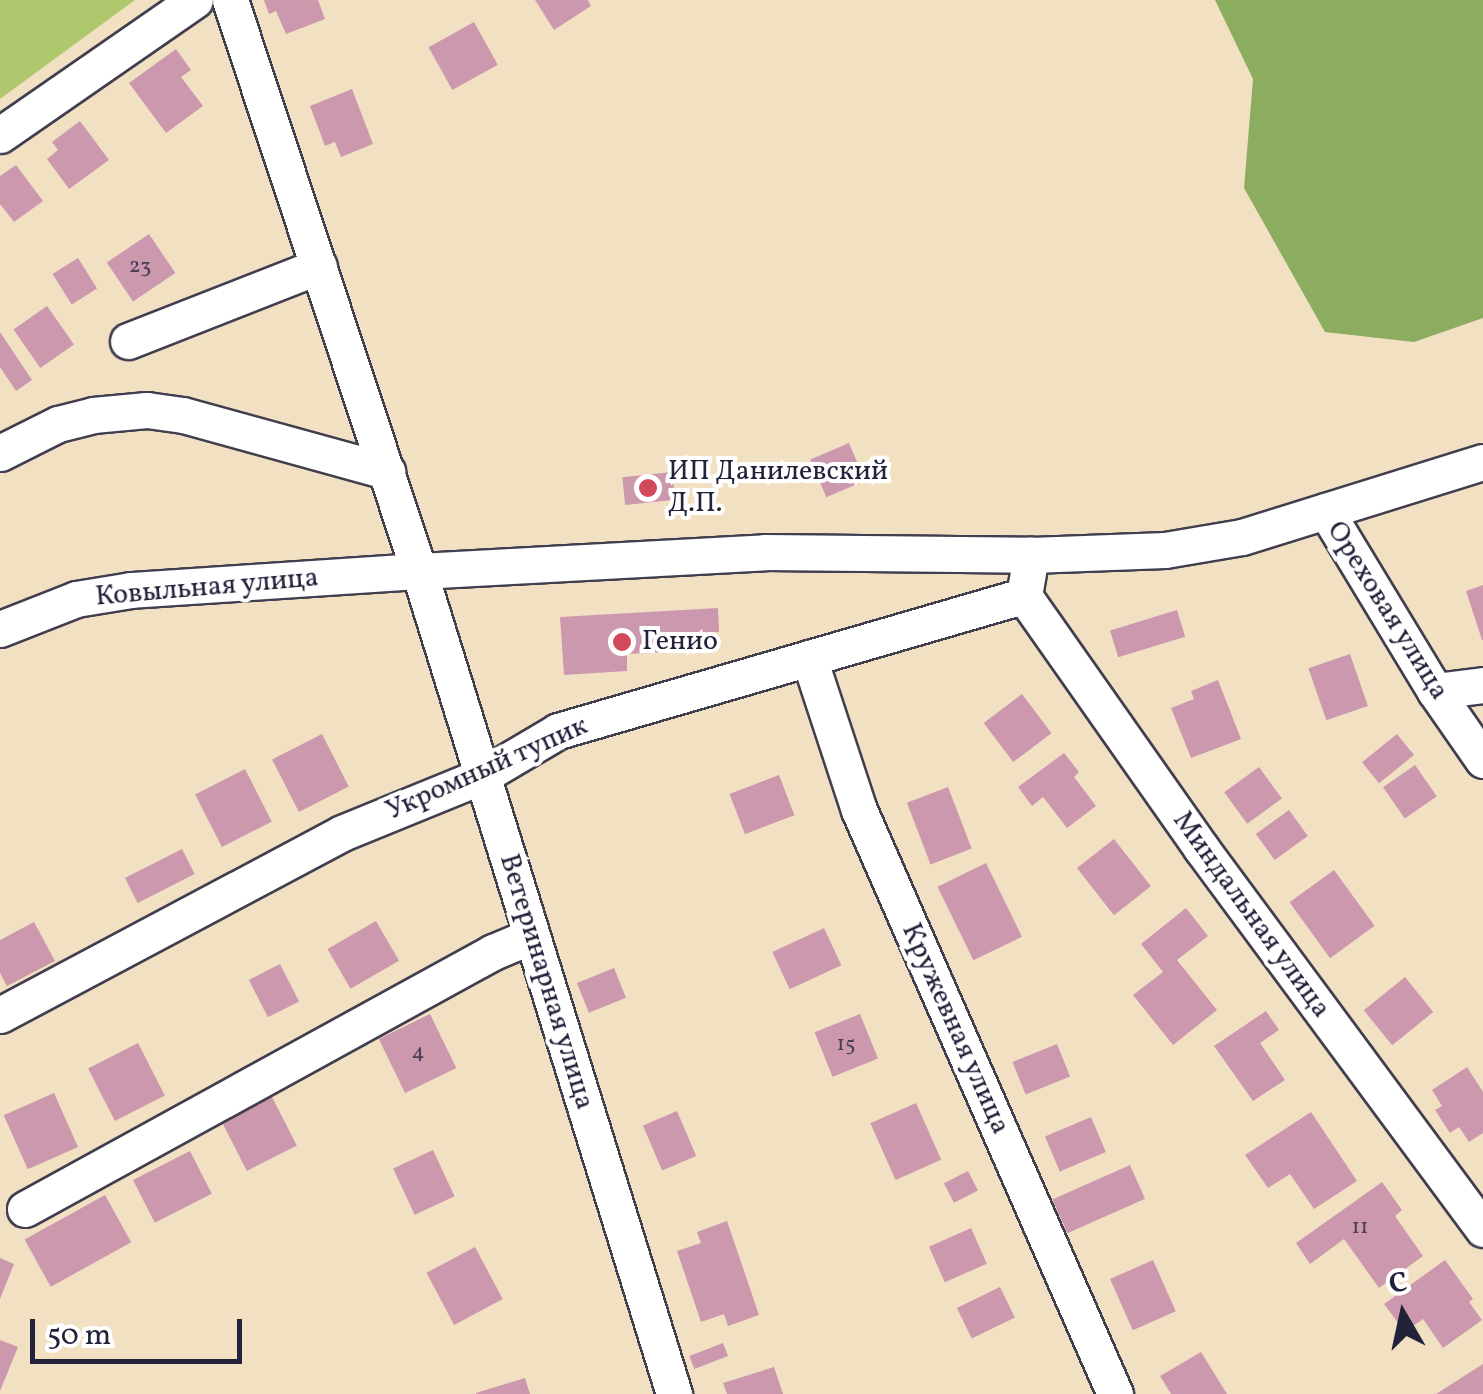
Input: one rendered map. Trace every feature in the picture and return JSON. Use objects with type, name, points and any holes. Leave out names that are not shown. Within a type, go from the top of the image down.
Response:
[{"type":"street","points":[[0,135],[195,0]]},
{"type":"street","name":"Ветеринарная улица","points":[[230,0],[387,470],[674,1394]]},
{"type":"street","points":[[128,341],[319,266]]},
{"type":"street","points":[[0,453],[76,420],[148,410],[183,415],[387,470]]},
{"type":"street","name":"Ковыльная улица","points":[[0,629],[76,599],[131,590],[765,552],[1032,555],[1165,550],[1242,536],[1483,462]]},
{"type":"street","name":"Ореховая улица","points":[[1326,511],[1435,691],[1483,760]]},
{"type":"street","points":[[1024,596],[1032,555]]},
{"type":"street","name":"Укромный тупик","points":[[0,1016],[342,833],[482,776],[558,731],[1024,596]]},
{"type":"street","name":"Миндальная улица","points":[[1024,596],[1200,848],[1483,1230]]},
{"type":"street","name":"Кружевная улица","points":[[809,658],[859,810],[1115,1394]]},
{"type":"street","points":[[1435,691],[1483,685]]},
{"type":"street","points":[[26,1209],[493,952],[531,936]]},
{"type":"green space","points":[[0,0],[135,0],[0,99]]},
{"type":"green space","points":[[1215,0],[1483,0],[1483,318],[1414,342],[1325,332],[1244,188],[1253,79]]},
{"type":"building","points":[[264,0],[318,0],[325,19],[286,34],[276,11],[269,14]]},
{"type":"building","points":[[535,0],[588,0],[591,6],[554,30]]},
{"type":"building","points":[[474,22],[498,65],[452,90],[429,47]]},
{"type":"building","points":[[176,49],[191,70],[181,77],[203,106],[166,133],[129,83]]},
{"type":"building","points":[[352,89],[373,144],[341,157],[335,142],[325,146],[310,106]]},
{"type":"building","points":[[80,121],[109,160],[69,189],[47,159],[58,150],[52,142]]},
{"type":"building","points":[[16,165],[43,201],[14,222],[0,204],[0,176]]},
{"type":"building","points":[[149,234],[175,273],[133,301],[107,263]]},
{"type":"building","points":[[78,258],[97,289],[72,304],[53,274]]},
{"type":"building","points":[[47,306],[74,345],[40,368],[13,330]]},
{"type":"building","points":[[0,332],[32,380],[16,391],[0,367]]},
{"type":"building","points":[[849,443],[865,481],[826,497],[810,459]]},
{"type":"building","name":"ИП Данилевский Д.П.","points":[[672,472],[675,500],[625,505],[622,477]]},
{"type":"building","points":[[1483,585],[1483,640],[1482,640],[1466,591]]},
{"type":"building","name":"Генио","points":[[718,608],[719,632],[681,634],[682,651],[627,654],[627,671],[564,675],[560,617]]},
{"type":"building","points":[[1177,610],[1185,637],[1118,657],[1110,630]]},
{"type":"building","points":[[1350,654],[1368,706],[1326,720],[1308,668]]},
{"type":"building","points":[[1218,680],[1241,739],[1191,758],[1171,708],[1194,699],[1191,691]]},
{"type":"building","points":[[1022,694],[1051,733],[1013,762],[984,723]]},
{"type":"building","points":[[322,734],[349,787],[299,812],[272,759]]},
{"type":"building","points":[[1397,734],[1414,755],[1379,783],[1362,762]]},
{"type":"building","points":[[1064,753],[1079,772],[1074,777],[1096,806],[1067,828],[1043,797],[1032,806],[1018,787]]},
{"type":"building","points":[[1415,765],[1437,796],[1405,818],[1383,787]]},
{"type":"building","points":[[1259,767],[1282,799],[1247,824],[1224,792]]},
{"type":"building","points":[[245,769],[272,822],[222,847],[195,794]]},
{"type":"building","points":[[779,775],[794,815],[745,834],[730,794]]},
{"type":"building","points":[[948,787],[972,849],[931,864],[907,803]]},
{"type":"building","points":[[1289,810],[1308,836],[1275,860],[1256,834]]},
{"type":"building","points":[[1114,839],[1151,886],[1114,915],[1077,868]]},
{"type":"building","points":[[182,849],[195,874],[138,903],[125,878]]},
{"type":"building","points":[[986,863],[1022,937],[973,960],[937,887]]},
{"type":"building","points":[[1334,870],[1375,926],[1330,958],[1290,902]]},
{"type":"building","points":[[1186,908],[1208,936],[1177,960],[1217,1010],[1173,1045],[1133,995],[1163,972],[1141,944]]},
{"type":"building","points":[[376,921],[399,961],[351,989],[328,949]]},
{"type":"building","points":[[34,922],[55,961],[7,986],[0,973],[0,940]]},
{"type":"building","points":[[824,928],[841,965],[790,989],[772,952]]},
{"type":"building","points":[[280,964],[299,1001],[268,1017],[249,980]]},
{"type":"building","points":[[614,968],[626,998],[589,1013],[577,983]]},
{"type":"building","points":[[1405,977],[1433,1012],[1392,1045],[1364,1010]]},
{"type":"building","points":[[1266,1011],[1279,1030],[1260,1043],[1285,1080],[1253,1101],[1214,1046]]},
{"type":"building","points":[[430,1014],[456,1068],[405,1093],[379,1039]]},
{"type":"building","points":[[860,1014],[878,1059],[833,1077],[815,1032]]},
{"type":"building","points":[[138,1043],[165,1096],[115,1121],[88,1068]]},
{"type":"building","points":[[1057,1044],[1070,1076],[1026,1094],[1012,1062]]},
{"type":"building","points":[[1467,1067],[1483,1092],[1483,1133],[1469,1142],[1459,1127],[1450,1133],[1435,1110],[1442,1106],[1432,1090]]},
{"type":"building","points":[[54,1093],[78,1147],[28,1169],[4,1115]]},
{"type":"building","points":[[270,1093],[297,1146],[247,1171],[220,1118]]},
{"type":"building","points":[[916,1103],[941,1160],[896,1180],[870,1123]]},
{"type":"building","points":[[677,1111],[696,1156],[662,1171],[643,1125]]},
{"type":"building","points":[[1311,1112],[1357,1181],[1314,1209],[1290,1174],[1268,1188],[1245,1155]]},
{"type":"building","points":[[1091,1117],[1106,1152],[1060,1172],[1045,1137]]},
{"type":"building","points":[[433,1150],[455,1196],[415,1215],[393,1169]]},
{"type":"building","points":[[190,1151],[212,1194],[155,1223],[133,1180]]},
{"type":"building","points":[[1130,1165],[1145,1199],[1067,1233],[1052,1200]]},
{"type":"building","points":[[968,1171],[978,1191],[954,1203],[944,1183]]},
{"type":"building","points":[[1382,1182],[1402,1210],[1395,1216],[1423,1256],[1379,1288],[1344,1239],[1310,1264],[1296,1243]]},
{"type":"building","points":[[105,1195],[131,1242],[51,1287],[25,1240]]},
{"type":"building","points":[[727,1221],[759,1315],[728,1326],[724,1314],[701,1322],[677,1251],[701,1243],[697,1232]]},
{"type":"building","points":[[971,1228],[987,1264],[945,1282],[929,1247]]},
{"type":"building","points":[[475,1247],[503,1299],[454,1325],[426,1273]]},
{"type":"building","points":[[0,1258],[14,1264],[0,1299]]},
{"type":"building","points":[[1153,1260],[1176,1311],[1133,1330],[1110,1279]]},
{"type":"building","points":[[1445,1260],[1473,1299],[1469,1302],[1482,1320],[1443,1348],[1423,1319],[1405,1332],[1384,1304]]},
{"type":"building","points":[[1000,1287],[1015,1318],[972,1339],[957,1308]]},
{"type":"building","points":[[0,1340],[18,1347],[0,1391]]},
{"type":"building","points":[[723,1343],[728,1356],[694,1369],[689,1356]]},
{"type":"building","points":[[1201,1352],[1227,1394],[1171,1394],[1160,1376]]},
{"type":"building","points":[[1483,1364],[1483,1394],[1436,1394]]},
{"type":"building","points":[[774,1367],[783,1394],[727,1394],[723,1383]]},
{"type":"building","points":[[525,1378],[530,1394],[476,1394],[476,1393]]},
{"type":"place","name":"ИП Данилевский Д.П.","points":[[648,488]]},
{"type":"place","name":"Генио","points":[[622,642]]}]
